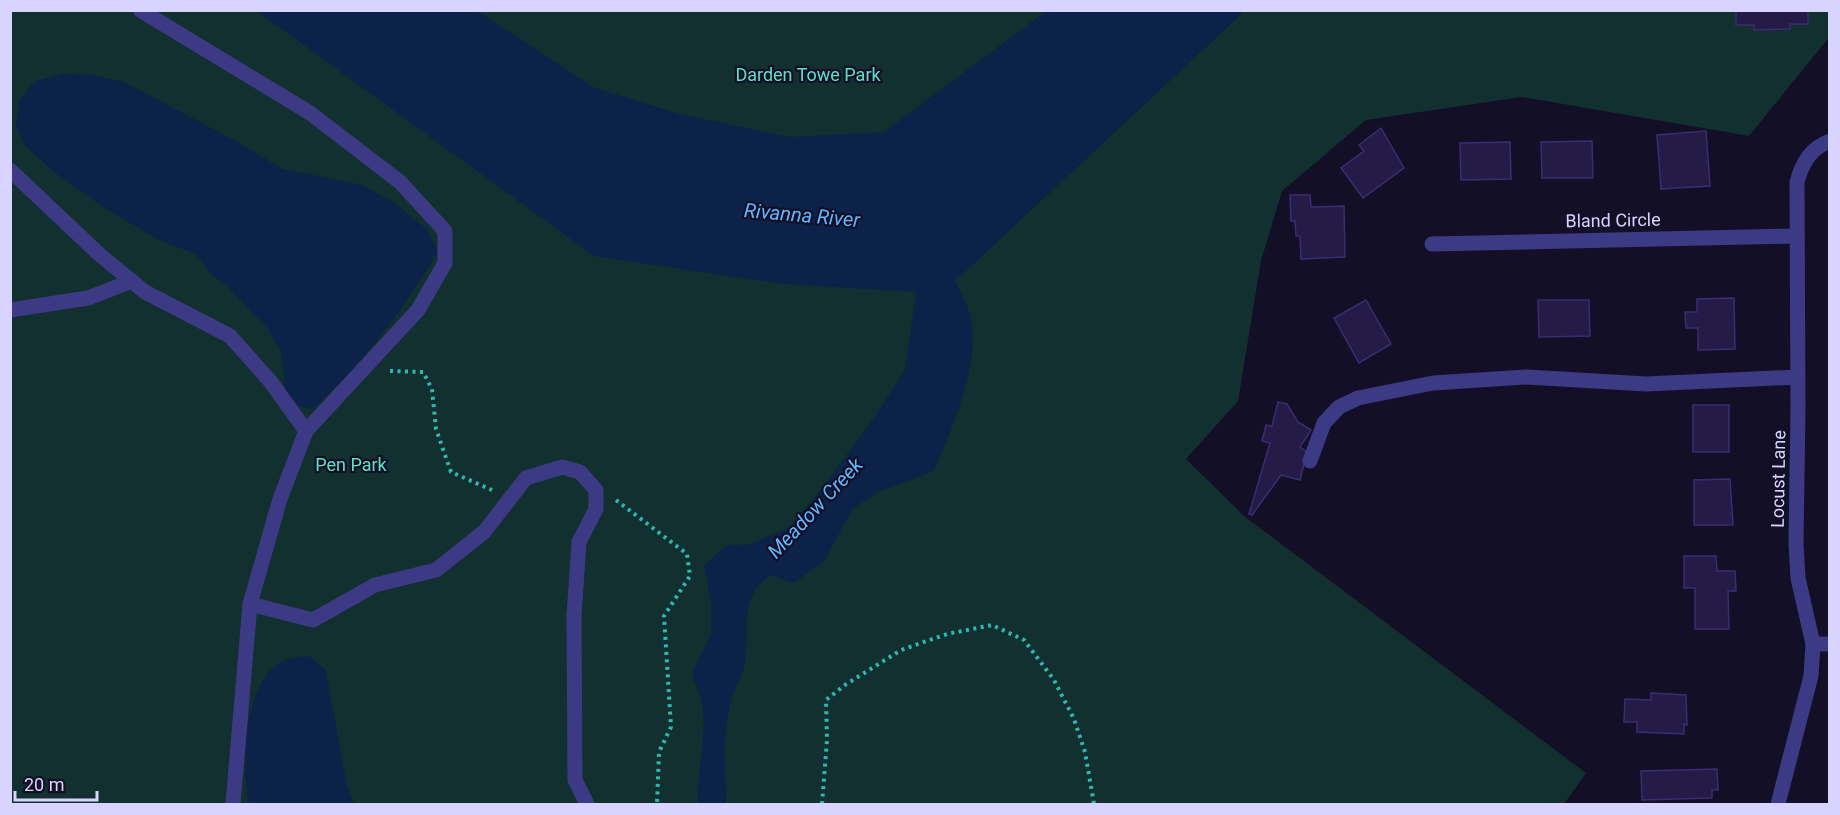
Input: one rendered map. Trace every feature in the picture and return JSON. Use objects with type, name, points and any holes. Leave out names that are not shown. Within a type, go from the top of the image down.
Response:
[{"type":"street","points":[[140,10],[310,113],[400,182],[446,231],[445,263],[418,310],[306,431],[280,499],[250,604],[233,804]]},
{"type":"street","name":"Locust Lane","points":[[1778,804],[1811,676],[1813,644],[1797,567],[1798,377],[1795,236],[1797,182],[1802,165],[1811,152],[1830,141]]},
{"type":"street","points":[[10,170],[145,292],[230,336],[270,381],[306,431]]},
{"type":"street","name":"Bland Circle","points":[[1432,244],[1795,236]]},
{"type":"street","points":[[10,309],[88,298],[132,281]]},
{"type":"street","points":[[1310,461],[1324,423],[1339,407],[1358,398],[1434,383],[1527,377],[1646,384],[1798,377]]},
{"type":"street","points":[[250,604],[313,620],[375,585],[436,570],[484,532],[526,478],[562,467],[580,472],[596,490],[596,509],[579,542],[574,616],[575,780],[587,804]]},
{"type":"street","points":[[1813,644],[1830,644]]},
{"type":"path","points":[[357,378],[381,370],[423,372],[432,389],[436,429],[451,472],[484,488],[513,495]]},
{"type":"path","points":[[596,490],[619,501],[687,554],[690,576],[664,616],[671,727],[659,752],[657,804]]},
{"type":"path","points":[[822,804],[827,740],[826,700],[844,685],[901,650],[947,634],[992,625],[1024,640],[1054,680],[1074,719],[1085,752],[1094,804]]},
{"type":"green space","name":"Pen Park","points":[[1829,10],[1830,36],[1749,136],[1522,97],[1366,120],[1282,191],[1261,261],[1238,401],[1186,459],[1244,516],[1586,773],[1564,804],[11,804],[10,11],[330,11],[962,274],[1244,11]]},
{"type":"green space","name":"Darden Towe Park","points":[[451,11],[1049,11],[896,133],[825,138],[647,135]]},
{"type":"water","points":[[257,11],[477,11],[595,88],[680,114],[790,137],[884,132],[1046,11],[1244,11],[955,281],[970,314],[973,337],[972,357],[963,396],[934,471],[878,492],[852,509],[825,560],[794,583],[771,575],[753,593],[747,615],[745,663],[732,698],[726,725],[726,804],[698,804],[704,722],[701,701],[692,673],[711,634],[711,601],[704,566],[725,546],[750,544],[789,528],[823,487],[874,418],[905,370],[916,292],[783,284],[594,256]]},
{"type":"water","points":[[63,74],[92,75],[124,82],[232,139],[283,169],[362,185],[393,202],[427,229],[438,252],[425,273],[365,355],[312,409],[298,406],[286,395],[281,351],[267,328],[229,288],[211,274],[196,254],[159,240],[103,207],[58,175],[24,145],[16,125],[20,99],[35,81]]},
{"type":"water","points":[[309,656],[326,671],[347,786],[354,804],[249,804],[245,768],[248,724],[253,703],[261,684],[272,669],[286,660]]},
{"type":"building","points":[[1736,10],[1808,10],[1808,24],[1790,24],[1790,29],[1754,30],[1754,25],[1736,25]]},
{"type":"building","points":[[1381,128],[1404,168],[1363,198],[1341,168],[1364,151],[1359,145]]},
{"type":"building","points":[[1706,131],[1710,186],[1661,189],[1657,135]]},
{"type":"building","points":[[1592,141],[1593,178],[1542,178],[1541,142]]},
{"type":"building","points":[[1510,142],[1511,179],[1461,180],[1460,143]]},
{"type":"building","points":[[1290,195],[1310,195],[1311,207],[1344,206],[1345,257],[1301,259],[1300,236],[1296,236],[1295,221],[1291,221]]},
{"type":"building","points":[[1734,298],[1735,349],[1698,350],[1698,328],[1686,328],[1685,312],[1697,312],[1697,299]]},
{"type":"building","points":[[1366,300],[1391,344],[1359,363],[1334,318]]},
{"type":"building","points":[[1538,300],[1589,300],[1590,336],[1539,337]]},
{"type":"building","points":[[1278,402],[1287,404],[1298,422],[1311,430],[1300,447],[1307,452],[1300,480],[1281,475],[1252,515],[1249,514],[1270,443],[1262,441],[1266,425],[1272,426]]},
{"type":"building","points":[[1693,405],[1729,405],[1729,452],[1693,452]]},
{"type":"building","points":[[1730,479],[1733,525],[1694,525],[1694,480]]},
{"type":"building","points":[[1684,556],[1716,556],[1717,571],[1735,571],[1736,591],[1728,591],[1729,629],[1695,629],[1695,588],[1684,588]]},
{"type":"building","points":[[1651,693],[1686,695],[1687,725],[1684,724],[1684,734],[1637,732],[1637,722],[1624,722],[1625,699],[1651,700]]},
{"type":"building","points":[[1717,769],[1718,790],[1712,790],[1712,798],[1642,800],[1641,771]]},
{"type":"water label","name":"Rivanna River","points":[[802,215]]},
{"type":"water label","name":"Meadow Creek","points":[[815,508]]}]
